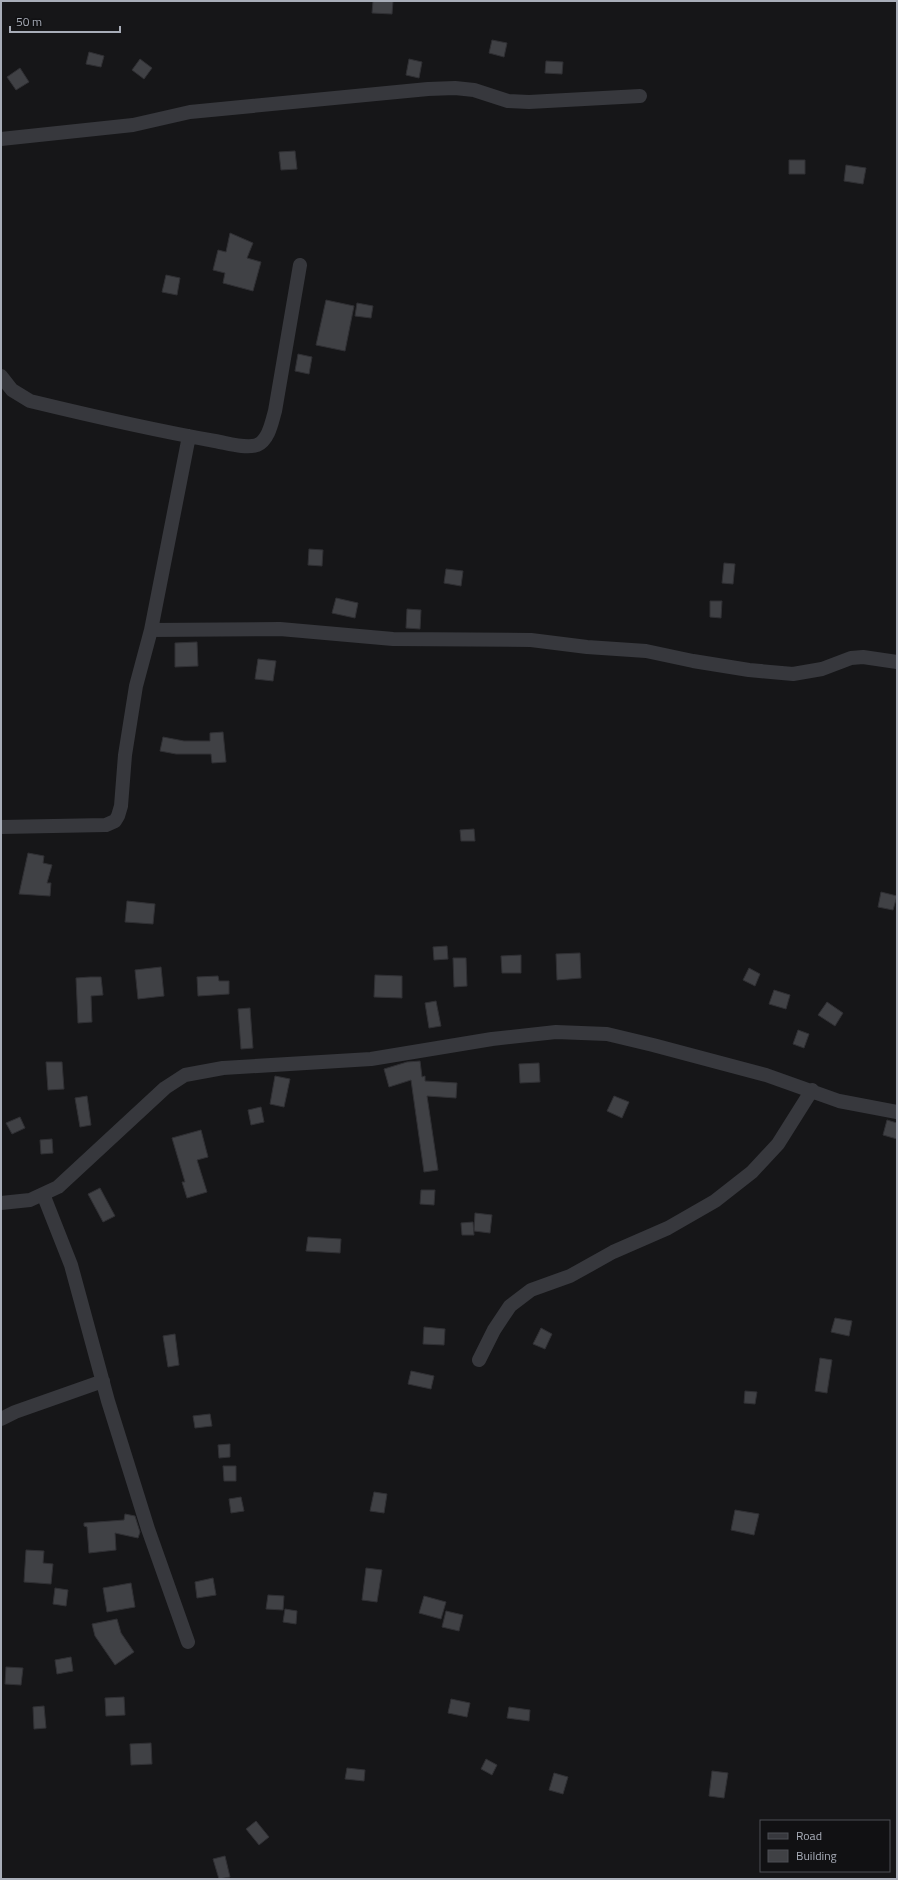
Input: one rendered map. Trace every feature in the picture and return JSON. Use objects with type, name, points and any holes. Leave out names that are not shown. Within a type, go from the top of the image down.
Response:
[{"type":"street","points":[[1,139],[133,126],[190,112],[428,89],[455,88],[474,90],[508,101],[529,102],[640,96]]},
{"type":"street","points":[[1,376],[12,390],[30,401],[189,436],[253,446],[260,444],[270,428],[275,411],[300,265]]},
{"type":"street","points":[[1,827],[106,825],[114,821],[118,816],[122,795],[125,755],[136,686],[151,630],[189,436]]},
{"type":"street","points":[[151,630],[280,629],[393,639],[532,640],[587,648],[646,650],[693,661],[749,670],[793,674],[822,669],[851,658],[863,657],[897,662]]},
{"type":"street","points":[[1,1203],[30,1200],[58,1188],[165,1088],[185,1075],[223,1068],[371,1059],[492,1039],[556,1032],[607,1034],[766,1075],[812,1090],[839,1101],[897,1112]]},
{"type":"street","points":[[479,1360],[494,1330],[510,1306],[531,1290],[570,1276],[613,1252],[668,1228],[715,1201],[752,1172],[778,1144],[812,1090]]},
{"type":"street","points":[[43,1194],[71,1265],[103,1381],[148,1530],[188,1642]]},
{"type":"street","points":[[1,1419],[15,1412],[103,1381]]},
{"type":"building","points":[[373,1],[393,1],[392,14],[372,13]]},
{"type":"building","points":[[492,40],[507,43],[504,57],[489,53]]},
{"type":"building","points":[[89,52],[104,56],[101,67],[86,64]]},
{"type":"building","points":[[140,59],[152,68],[144,79],[132,70]]},
{"type":"building","points":[[409,59],[422,62],[419,78],[406,75]]},
{"type":"building","points":[[546,61],[563,62],[562,74],[545,73]]},
{"type":"building","points":[[20,68],[29,82],[16,90],[7,77]]},
{"type":"building","points":[[295,151],[297,169],[281,170],[279,152]]},
{"type":"building","points":[[789,160],[805,160],[805,174],[789,174]]},
{"type":"building","points":[[846,165],[866,168],[863,184],[844,181]]},
{"type":"building","points":[[230,233],[253,243],[247,258],[261,262],[253,291],[223,283],[225,273],[213,270],[218,250],[226,252]]},
{"type":"building","points":[[166,275],[180,278],[177,295],[162,292]]},
{"type":"building","points":[[326,300],[354,306],[345,351],[316,345]]},
{"type":"building","points":[[357,303],[373,306],[371,318],[355,316]]},
{"type":"building","points":[[298,354],[312,357],[309,374],[295,371]]},
{"type":"building","points":[[309,549],[323,550],[322,566],[308,565]]},
{"type":"building","points":[[724,563],[735,564],[733,584],[722,583]]},
{"type":"building","points":[[446,569],[463,571],[461,586],[444,583]]},
{"type":"building","points":[[336,598],[358,603],[355,618],[332,613]]},
{"type":"building","points":[[710,601],[722,601],[721,618],[710,617]]},
{"type":"building","points":[[407,609],[421,610],[420,629],[406,628]]},
{"type":"building","points":[[197,642],[198,666],[175,667],[175,643]]},
{"type":"building","points":[[258,659],[276,661],[273,681],[255,679]]},
{"type":"building","points":[[223,732],[226,762],[212,763],[211,754],[176,754],[160,751],[163,737],[184,741],[210,741],[210,733]]},
{"type":"building","points":[[474,829],[475,841],[461,841],[460,830]]},
{"type":"building","points":[[28,853],[44,856],[43,863],[52,865],[47,883],[51,883],[50,896],[19,894]]},
{"type":"building","points":[[881,892],[897,896],[893,910],[878,907]]},
{"type":"building","points":[[127,901],[155,904],[153,924],[125,922]]},
{"type":"building","points":[[447,946],[448,959],[434,960],[433,947]]},
{"type":"building","points":[[580,953],[581,978],[557,980],[556,954]]},
{"type":"building","points":[[521,955],[521,973],[502,973],[501,956]]},
{"type":"building","points":[[453,958],[466,958],[467,986],[454,987]]},
{"type":"building","points":[[161,967],[164,996],[138,999],[135,970]]},
{"type":"building","points":[[749,968],[760,974],[755,986],[743,980]]},
{"type":"building","points":[[375,975],[402,976],[402,998],[374,997]]},
{"type":"building","points":[[218,976],[219,981],[229,981],[229,994],[198,996],[197,977]]},
{"type":"building","points":[[101,977],[103,995],[91,996],[92,1022],[78,1023],[76,978]]},
{"type":"building","points":[[774,990],[790,995],[786,1009],[769,1004]]},
{"type":"building","points":[[436,1001],[441,1026],[429,1028],[425,1003]]},
{"type":"building","points":[[827,1002],[843,1013],[835,1026],[818,1015]]},
{"type":"building","points":[[250,1008],[253,1048],[241,1049],[238,1009]]},
{"type":"building","points":[[798,1030],[809,1034],[804,1048],[793,1044]]},
{"type":"building","points":[[420,1061],[422,1077],[425,1076],[425,1081],[457,1083],[456,1098],[427,1096],[438,1170],[424,1172],[411,1080],[389,1087],[384,1069],[407,1062]]},
{"type":"building","points":[[46,1062],[62,1062],[64,1089],[48,1090]]},
{"type":"building","points":[[539,1063],[540,1082],[520,1083],[519,1064]]},
{"type":"building","points":[[275,1076],[290,1079],[284,1107],[270,1104]]},
{"type":"building","points":[[87,1096],[91,1125],[80,1127],[75,1098]]},
{"type":"building","points":[[614,1096],[629,1102],[622,1118],[607,1111]]},
{"type":"building","points":[[261,1107],[264,1122],[251,1125],[248,1110]]},
{"type":"building","points":[[20,1117],[25,1128],[12,1134],[6,1123]]},
{"type":"building","points":[[887,1120],[897,1123],[897,1139],[883,1135]]},
{"type":"building","points":[[201,1130],[208,1157],[197,1160],[207,1192],[187,1198],[182,1182],[185,1182],[172,1138]]},
{"type":"building","points":[[52,1139],[53,1153],[41,1154],[40,1140]]},
{"type":"building","points":[[100,1188],[115,1216],[103,1222],[88,1194]]},
{"type":"building","points":[[421,1190],[435,1190],[434,1205],[420,1204]]},
{"type":"building","points":[[475,1213],[492,1215],[490,1233],[474,1231]]},
{"type":"building","points":[[473,1222],[474,1235],[462,1235],[461,1223]]},
{"type":"building","points":[[308,1237],[341,1239],[340,1253],[306,1251]]},
{"type":"building","points":[[835,1318],[852,1321],[849,1336],[831,1332]]},
{"type":"building","points":[[424,1327],[445,1329],[444,1345],[423,1344]]},
{"type":"building","points":[[541,1328],[552,1334],[545,1349],[533,1344]]},
{"type":"building","points":[[175,1334],[179,1365],[168,1367],[163,1336]]},
{"type":"building","points":[[820,1358],[832,1360],[827,1393],[815,1391]]},
{"type":"building","points":[[411,1371],[434,1376],[431,1389],[408,1384]]},
{"type":"building","points":[[745,1391],[757,1392],[755,1404],[744,1403]]},
{"type":"building","points":[[210,1414],[212,1426],[195,1428],[193,1416]]},
{"type":"building","points":[[230,1444],[230,1457],[219,1458],[218,1445]]},
{"type":"building","points":[[223,1466],[236,1466],[236,1481],[224,1481]]},
{"type":"building","points":[[374,1492],[387,1494],[384,1513],[370,1511]]},
{"type":"building","points":[[241,1497],[244,1511],[231,1513],[229,1499]]},
{"type":"building","points":[[735,1510],[759,1514],[754,1535],[731,1530]]},
{"type":"building","points":[[125,1514],[135,1516],[140,1532],[138,1538],[115,1533],[116,1550],[89,1553],[87,1527],[84,1526],[84,1523],[124,1520]]},
{"type":"building","points":[[26,1550],[44,1551],[43,1563],[53,1564],[51,1584],[24,1582]]},
{"type":"building","points":[[366,1568],[382,1570],[377,1602],[362,1600]]},
{"type":"building","points":[[213,1578],[216,1595],[197,1598],[195,1582]]},
{"type":"building","points":[[131,1583],[135,1607],[107,1612],[103,1588]]},
{"type":"building","points":[[55,1588],[68,1590],[66,1606],[53,1604]]},
{"type":"building","points":[[268,1595],[284,1596],[283,1610],[266,1609]]},
{"type":"building","points":[[424,1596],[446,1602],[441,1619],[419,1613]]},
{"type":"building","points":[[285,1609],[297,1611],[296,1624],[283,1622]]},
{"type":"building","points":[[446,1611],[463,1615],[459,1631],[442,1627]]},
{"type":"building","points":[[117,1619],[121,1633],[134,1652],[115,1665],[95,1636],[92,1624]]},
{"type":"building","points":[[71,1657],[73,1671],[57,1674],[55,1660]]},
{"type":"building","points":[[6,1667],[23,1668],[21,1685],[5,1684]]},
{"type":"building","points":[[124,1697],[125,1715],[106,1716],[105,1698]]},
{"type":"building","points":[[451,1699],[470,1703],[467,1717],[448,1713]]},
{"type":"building","points":[[44,1706],[46,1728],[34,1729],[33,1707]]},
{"type":"building","points":[[509,1707],[530,1710],[529,1721],[507,1718]]},
{"type":"building","points":[[151,1743],[152,1764],[131,1765],[130,1744]]},
{"type":"building","points":[[486,1759],[497,1765],[492,1775],[481,1769]]},
{"type":"building","points":[[347,1768],[365,1770],[364,1781],[345,1779]]},
{"type":"building","points":[[712,1771],[728,1773],[724,1798],[709,1796]]},
{"type":"building","points":[[554,1773],[568,1777],[563,1794],[549,1790]]},
{"type":"building","points":[[256,1821],[269,1837],[259,1845],[246,1829]]},
{"type":"building","points":[[225,1856],[230,1877],[219,1879],[213,1859]]}]
